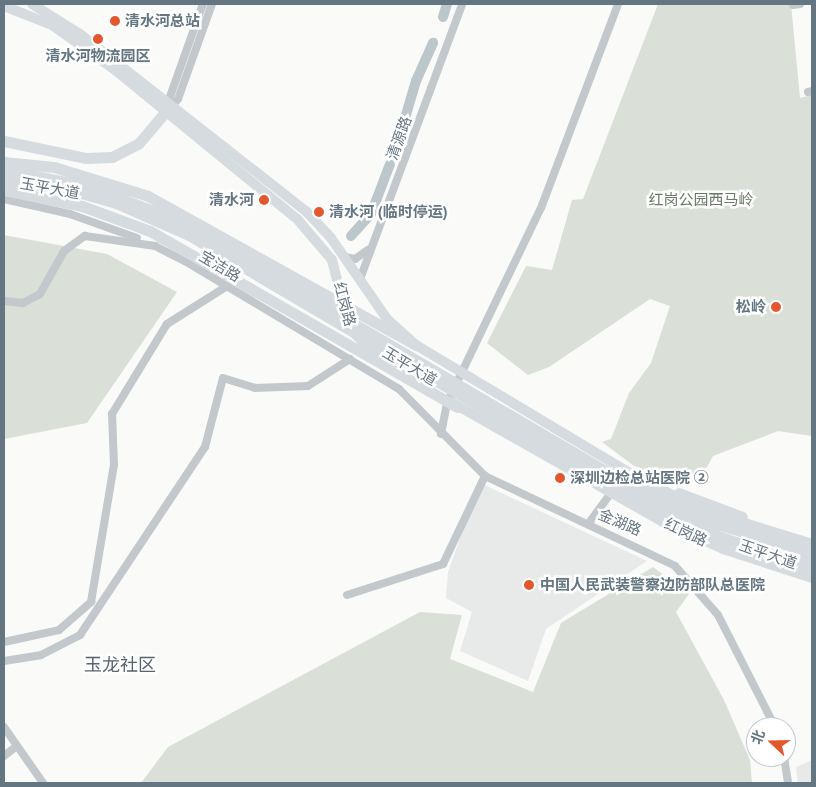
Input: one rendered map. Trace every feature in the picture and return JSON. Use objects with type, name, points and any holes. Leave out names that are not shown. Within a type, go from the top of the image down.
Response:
[{"type":"highway","points":[[4,141],[86,158],[112,157],[139,143],[169,106]]},
{"type":"highway","points":[[4,162],[54,168],[148,196],[266,258],[416,345]]},
{"type":"highway","name":"玉平大道","points":[[4,170],[50,176],[120,197],[226,251],[619,479],[710,522],[810,556]]},
{"type":"highway","name":"玉平大道","points":[[4,180],[67,189],[116,203],[226,251],[637,499],[723,538],[812,568]]},
{"type":"highway","points":[[4,190],[82,206],[158,235],[449,405]]},
{"type":"highway","points":[[627,473],[664,493],[734,522],[809,540]]},
{"type":"main road","name":"红岗路","points":[[34,4],[49,9],[169,106],[306,211],[345,257],[387,319],[416,345],[627,473],[809,540]]},
{"type":"main road","name":"红岗路","points":[[4,6],[52,25],[169,106],[318,238],[332,260],[346,319],[363,345],[449,405],[609,495],[723,549],[812,578]]},
{"type":"main road","points":[[791,572],[810,556],[809,540]]},
{"type":"street","points":[[169,106],[203,4]]},
{"type":"street","points":[[169,106],[212,4]]},
{"type":"street","name":"清源路","points":[[345,257],[355,259],[369,248],[460,4]]},
{"type":"street","name":"清源路","points":[[360,279],[460,4]]},
{"type":"street","points":[[440,434],[461,372],[541,208],[618,4]]},
{"type":"street","points":[[4,199],[70,214],[155,246]]},
{"type":"street","name":"宝洁路","points":[[4,301],[23,303],[40,294],[64,251],[82,237],[127,239],[155,246],[350,359],[399,390],[423,415]]},
{"type":"street","points":[[4,642],[59,630],[91,602],[114,464],[112,414],[167,324],[227,286]]},
{"type":"street","points":[[4,661],[41,655],[80,635],[205,447],[223,378],[255,388],[308,386],[350,359]]},
{"type":"street","points":[[423,415],[449,405]]},
{"type":"street","name":"金湖路","points":[[423,415],[440,434],[485,476],[662,556],[687,576],[728,632],[770,717]]},
{"type":"street","points":[[347,595],[443,564],[485,476]]},
{"type":"street","points":[[590,523],[609,495]]},
{"type":"street","points":[[4,727],[43,783]]},
{"type":"street","points":[[4,756],[17,746]]},
{"type":"street","points":[[786,767],[788,783]]},
{"type":"shaded area","name":"中国人民武装警察边防部队总医院","points":[[480,483],[647,561],[546,629],[528,681],[460,651],[472,612],[446,598],[448,572]]},
{"type":"shaded area","points":[[812,760],[812,783],[798,783],[796,767]]},
{"type":"green space","name":"红岗公园西马岭","points":[[658,4],[791,4],[800,98],[812,95],[812,436],[778,431],[713,456],[707,467],[683,484],[634,466],[602,442],[611,439],[629,393],[651,363],[670,306],[650,299],[549,367],[528,375],[487,343],[526,266],[552,270],[572,200],[583,199]]},
{"type":"green space","points":[[4,235],[107,254],[177,292],[87,423],[4,439]]},
{"type":"green space","points":[[653,567],[689,594],[676,612],[724,700],[746,751],[746,767],[751,767],[752,783],[141,783],[168,747],[420,612],[462,615],[450,659],[533,692],[561,623]]},
{"type":"waterway","points":[[443,17],[447,4]]},
{"type":"waterway","points":[[398,142],[416,81],[433,43]]},
{"type":"waterway","points":[[351,236],[371,214],[390,164]]},
{"type":"place","name":"清水河总站","points":[[115,21]]},
{"type":"place","name":"清水河物流园区","points":[[98,39]]},
{"type":"place","name":"清水河","points":[[264,200]]},
{"type":"place","name":"清水河 (临时停运)","points":[[319,212]]},
{"type":"place","name":"松岭","points":[[776,307]]},
{"type":"place","name":"深圳边检总站医院 ②","points":[[560,478]]},
{"type":"place","name":"中国人民武装警察边防部队总医院","points":[[529,585]]},
{"type":"district","name":"玉龙社区","points":[[120,665]]}]
